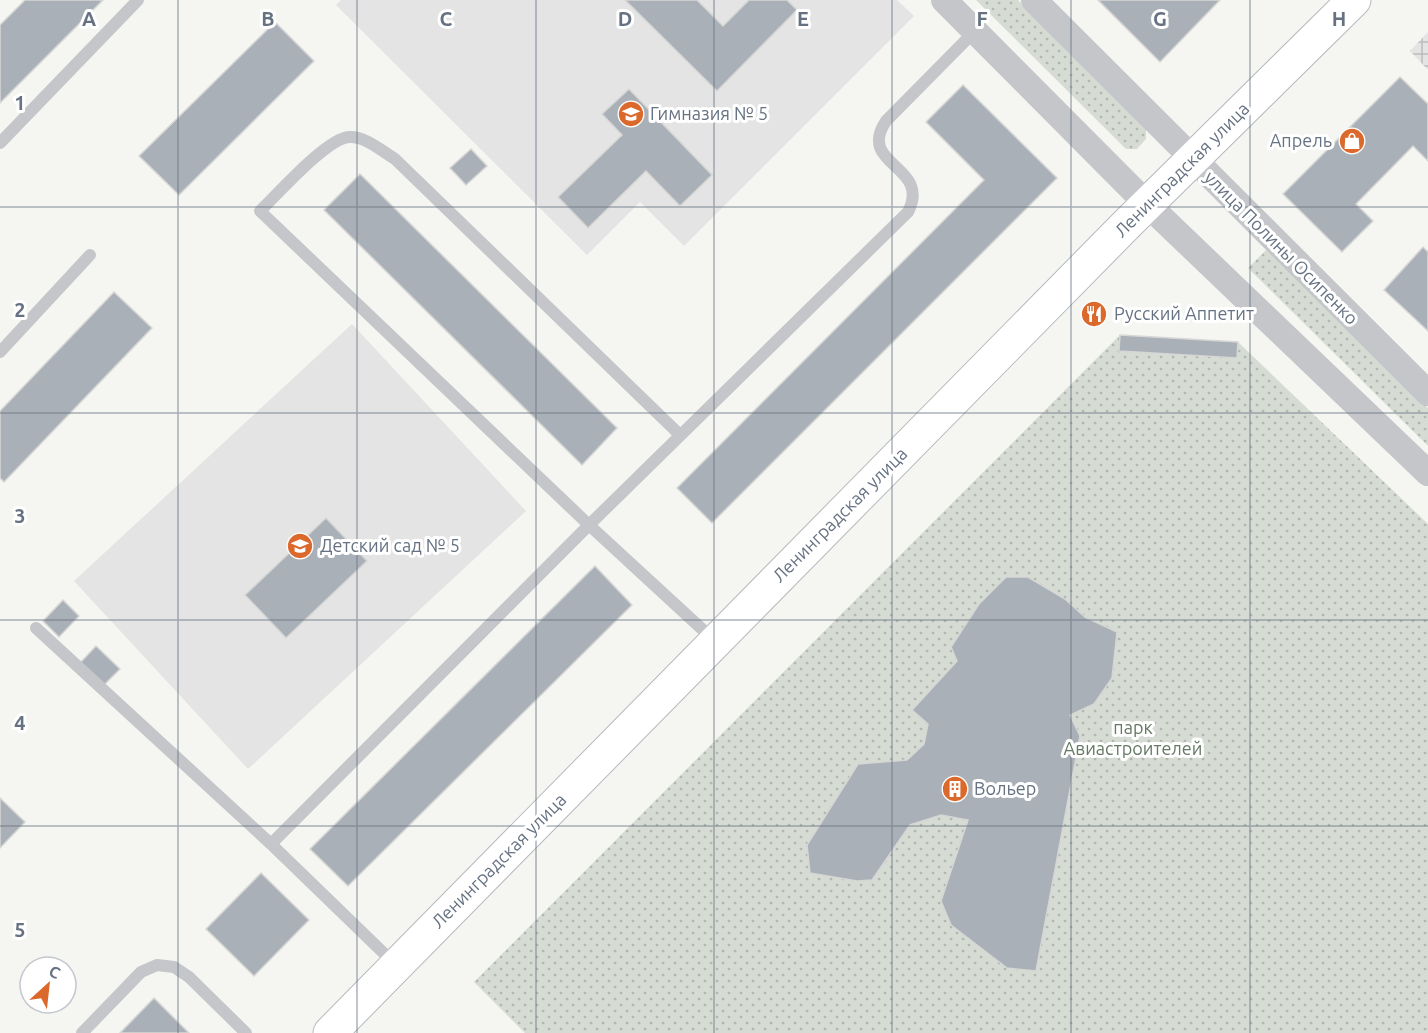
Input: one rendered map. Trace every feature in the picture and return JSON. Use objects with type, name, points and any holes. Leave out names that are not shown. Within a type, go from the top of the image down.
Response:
[{"type":"main road","name":"Ленинградская улица","points":[[330,1033],[1147,204],[1354,0]]},
{"type":"street","points":[[944,0],[1147,204],[1428,474]]},
{"type":"street","name":"улица Полины Осипенко","points":[[1034,0],[1428,393]]},
{"type":"lane","points":[[0,143],[138,0]]},
{"type":"lane","points":[[271,844],[589,525],[908,212],[915,199],[914,187],[880,149],[878,132],[886,121],[975,31]]},
{"type":"lane","points":[[680,435],[395,159],[369,142],[348,137],[326,147],[260,212],[589,525],[716,641]]},
{"type":"lane","points":[[0,352],[90,255]]},
{"type":"lane","points":[[36,628],[271,844],[397,966]]},
{"type":"lane","points":[[82,1033],[141,972],[157,965],[174,967],[189,977],[246,1033]]},
{"type":"shaded area","name":"Гимназия № 5","points":[[341,0],[897,0],[914,16],[684,246],[640,202],[587,255],[336,5]]},
{"type":"shaded area","points":[[1428,32],[1428,70],[1410,51]]},
{"type":"shaded area","name":"Детский сад № 5","points":[[352,324],[526,511],[248,769],[74,581]]},
{"type":"green space","points":[[976,0],[1018,0],[1146,128],[1146,139],[1137,149],[1126,149]]},
{"type":"green space","points":[[1267,249],[1428,408],[1428,446],[1248,268]]},
{"type":"green space","name":"парк Авиастроителей","points":[[1120,335],[1238,342],[1428,524],[1428,1033],[525,1033],[474,982]]},
{"type":"building","points":[[25,0],[103,0],[0,103],[0,25]]},
{"type":"building","points":[[625,0],[697,0],[723,26],[749,0],[787,0],[797,10],[717,91]]},
{"type":"building","points":[[1098,0],[1220,0],[1160,62]]},
{"type":"building","points":[[275,22],[314,61],[179,195],[139,156]]},
{"type":"building","points":[[1400,77],[1428,104],[1428,161],[1413,146],[1356,204],[1373,221],[1342,252],[1283,194]]},
{"type":"building","points":[[963,85],[1057,178],[712,523],[677,488],[984,180],[926,122]]},
{"type":"building","points":[[629,89],[712,175],[680,206],[646,171],[588,228],[558,197],[622,135],[602,114]]},
{"type":"building","points":[[471,149],[487,166],[466,185],[450,168]]},
{"type":"building","points":[[360,174],[617,428],[582,465],[324,210]]},
{"type":"building","points":[[1423,247],[1428,252],[1428,331],[1384,290]]},
{"type":"building","points":[[114,292],[152,328],[4,482],[0,478],[0,411]]},
{"type":"building","points":[[1120,335],[1238,342],[1237,358],[1119,351]]},
{"type":"building","points":[[326,518],[367,561],[286,638],[245,595]]},
{"type":"building","points":[[595,566],[632,605],[348,886],[310,849]]},
{"type":"building","name":"Вольер","points":[[1006,577],[1028,577],[1065,599],[1085,617],[1117,632],[1112,678],[1094,704],[1070,715],[1080,736],[1036,971],[1007,968],[951,925],[941,901],[968,820],[941,815],[910,825],[872,880],[857,881],[810,873],[807,845],[858,764],[907,760],[924,744],[928,724],[912,710],[957,661],[951,647],[979,604]]},
{"type":"building","points":[[63,600],[79,616],[59,637],[43,621]]},
{"type":"building","points":[[96,646],[120,669],[103,686],[80,663]]},
{"type":"building","points":[[0,798],[25,822],[0,848]]},
{"type":"building","points":[[261,873],[309,920],[254,976],[206,929]]},
{"type":"building","points":[[154,998],[189,1033],[120,1033]]},
{"type":"place","name":"Гимназия № 5","points":[[631,114]]},
{"type":"place","name":"Апрель","points":[[1352,141]]},
{"type":"place","name":"Русский Аппетит","points":[[1094,314]]},
{"type":"place","name":"Детский сад № 5","points":[[300,546]]},
{"type":"place","name":"Вольер","points":[[955,789]]}]
